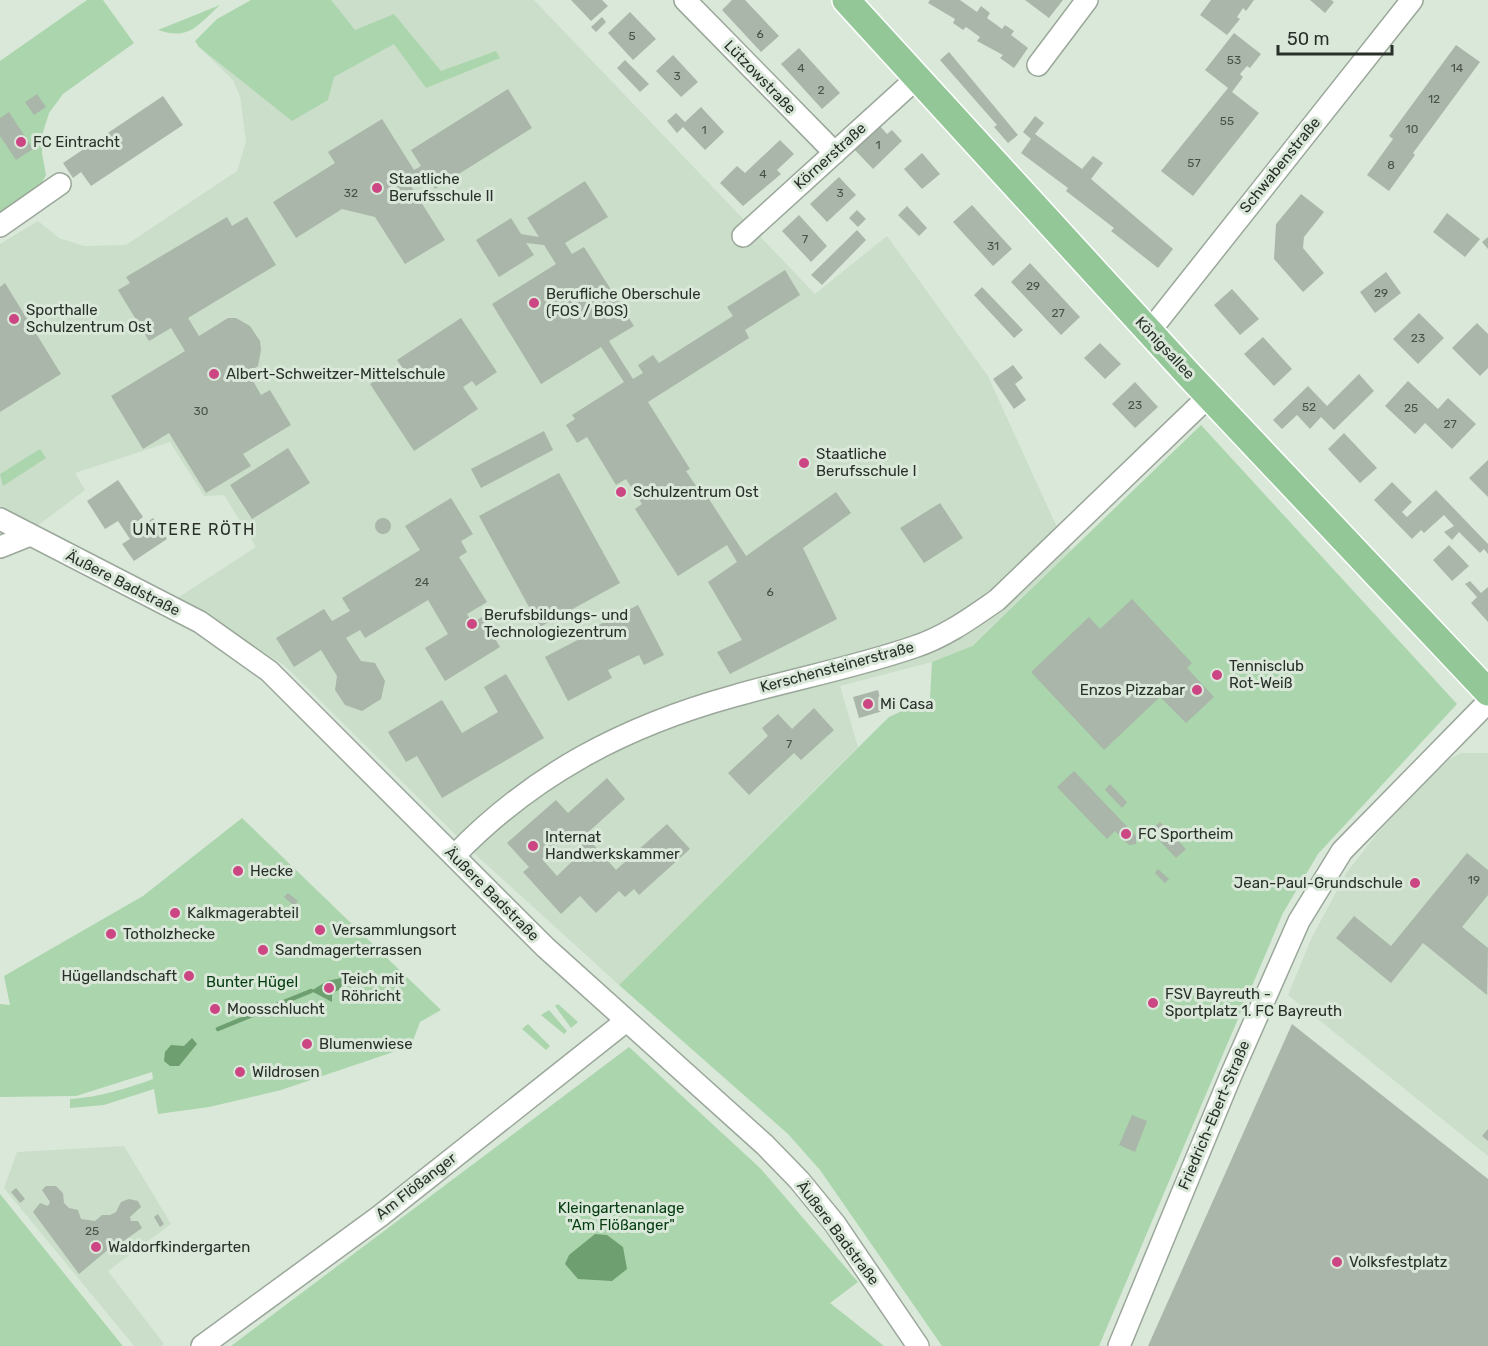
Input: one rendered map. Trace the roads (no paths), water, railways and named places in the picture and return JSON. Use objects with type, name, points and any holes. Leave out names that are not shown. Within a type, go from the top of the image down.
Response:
[{"type":"main road","name":"Königsallee","points":[[846,0],[918,76],[1149,332],[1488,692]]},
{"type":"street","name":"Lützowstraße","points":[[685,0],[835,153]]},
{"type":"street","points":[[1038,65],[1087,0]]},
{"type":"street","name":"Schwabenstraße","points":[[1149,332],[1412,0]]},
{"type":"street","name":"Körnerstraße","points":[[743,236],[918,76]]},
{"type":"street","points":[[0,226],[60,184]]},
{"type":"street","name":"Kerschensteinerstraße","points":[[454,856],[504,807],[570,763],[636,728],[732,696],[915,647],[961,626],[997,600],[1209,396]]},
{"type":"street","name":"Äußere Badstraße","points":[[0,519],[200,622],[229,640],[269,671],[565,966],[765,1145],[799,1180],[867,1267],[918,1346]]},
{"type":"street","points":[[0,547],[30,535]]},
{"type":"street","name":"Friedrich-Ebert-Straße","points":[[1119,1346],[1194,1163],[1299,921],[1342,851],[1488,702]]},
{"type":"street","name":"Am Flößanger","points":[[202,1346],[380,1215],[626,1021]]},
{"type":"waterway","points":[[218,1029],[311,991]]},
{"type":"place","name":"FC Eintracht","points":[[21,142]]},
{"type":"place","name":"Staatliche Berufsschule II","points":[[377,188]]},
{"type":"place","name":"Berufliche Oberschule (FOS / BOS)","points":[[534,303]]},
{"type":"place","name":"Sporthalle Schulzentrum Ost","points":[[14,319]]},
{"type":"place","name":"Albert-Schweitzer-Mittelschule","points":[[214,374]]},
{"type":"place","name":"Staatliche Berufsschule I","points":[[804,463]]},
{"type":"place","name":"Schulzentrum Ost","points":[[621,492]]},
{"type":"place","name":"Berufsbildungs- und Technologiezentrum","points":[[472,624]]},
{"type":"place","name":"Tennisclub Rot-Weiß","points":[[1217,675]]},
{"type":"place","name":"Enzos Pizzabar","points":[[1197,690]]},
{"type":"place","name":"Mi Casa","points":[[868,704]]},
{"type":"place","name":"FC Sportheim","points":[[1126,834]]},
{"type":"place","name":"Internat Handwerkskammer","points":[[533,846]]},
{"type":"place","name":"Hecke","points":[[238,871]]},
{"type":"place","name":"Jean-Paul-Grundschule","points":[[1415,883]]},
{"type":"place","name":"Kalkmagerabteil","points":[[175,913]]},
{"type":"place","name":"Versammlungsort","points":[[320,930]]},
{"type":"place","name":"Totholzhecke","points":[[111,934]]},
{"type":"place","name":"Sandmagerterrassen","points":[[263,950]]},
{"type":"place","name":"Hügellandschaft","points":[[189,976]]},
{"type":"place","name":"Teich mit Röhricht","points":[[329,988]]},
{"type":"place","name":"FSV Bayreuth - Sportplatz 1. FC Bayreuth","points":[[1153,1003]]},
{"type":"place","name":"Moosschlucht","points":[[215,1009]]},
{"type":"place","name":"Blumenwiese","points":[[307,1044]]},
{"type":"place","name":"Wildrosen","points":[[240,1072]]},
{"type":"place","name":"Waldorfkindergarten","points":[[96,1247]]},
{"type":"place","name":"Volksfestplatz","points":[[1337,1262]]},
{"type":"district","name":"UNTERE RÖTH","points":[[194,529]]},
{"type":"park label","name":"Bunter Hügel","points":[[252,982]]},
{"type":"park label","name":"Kleingartenanlage \"Am Flößanger\"","points":[[621,1216]]}]
